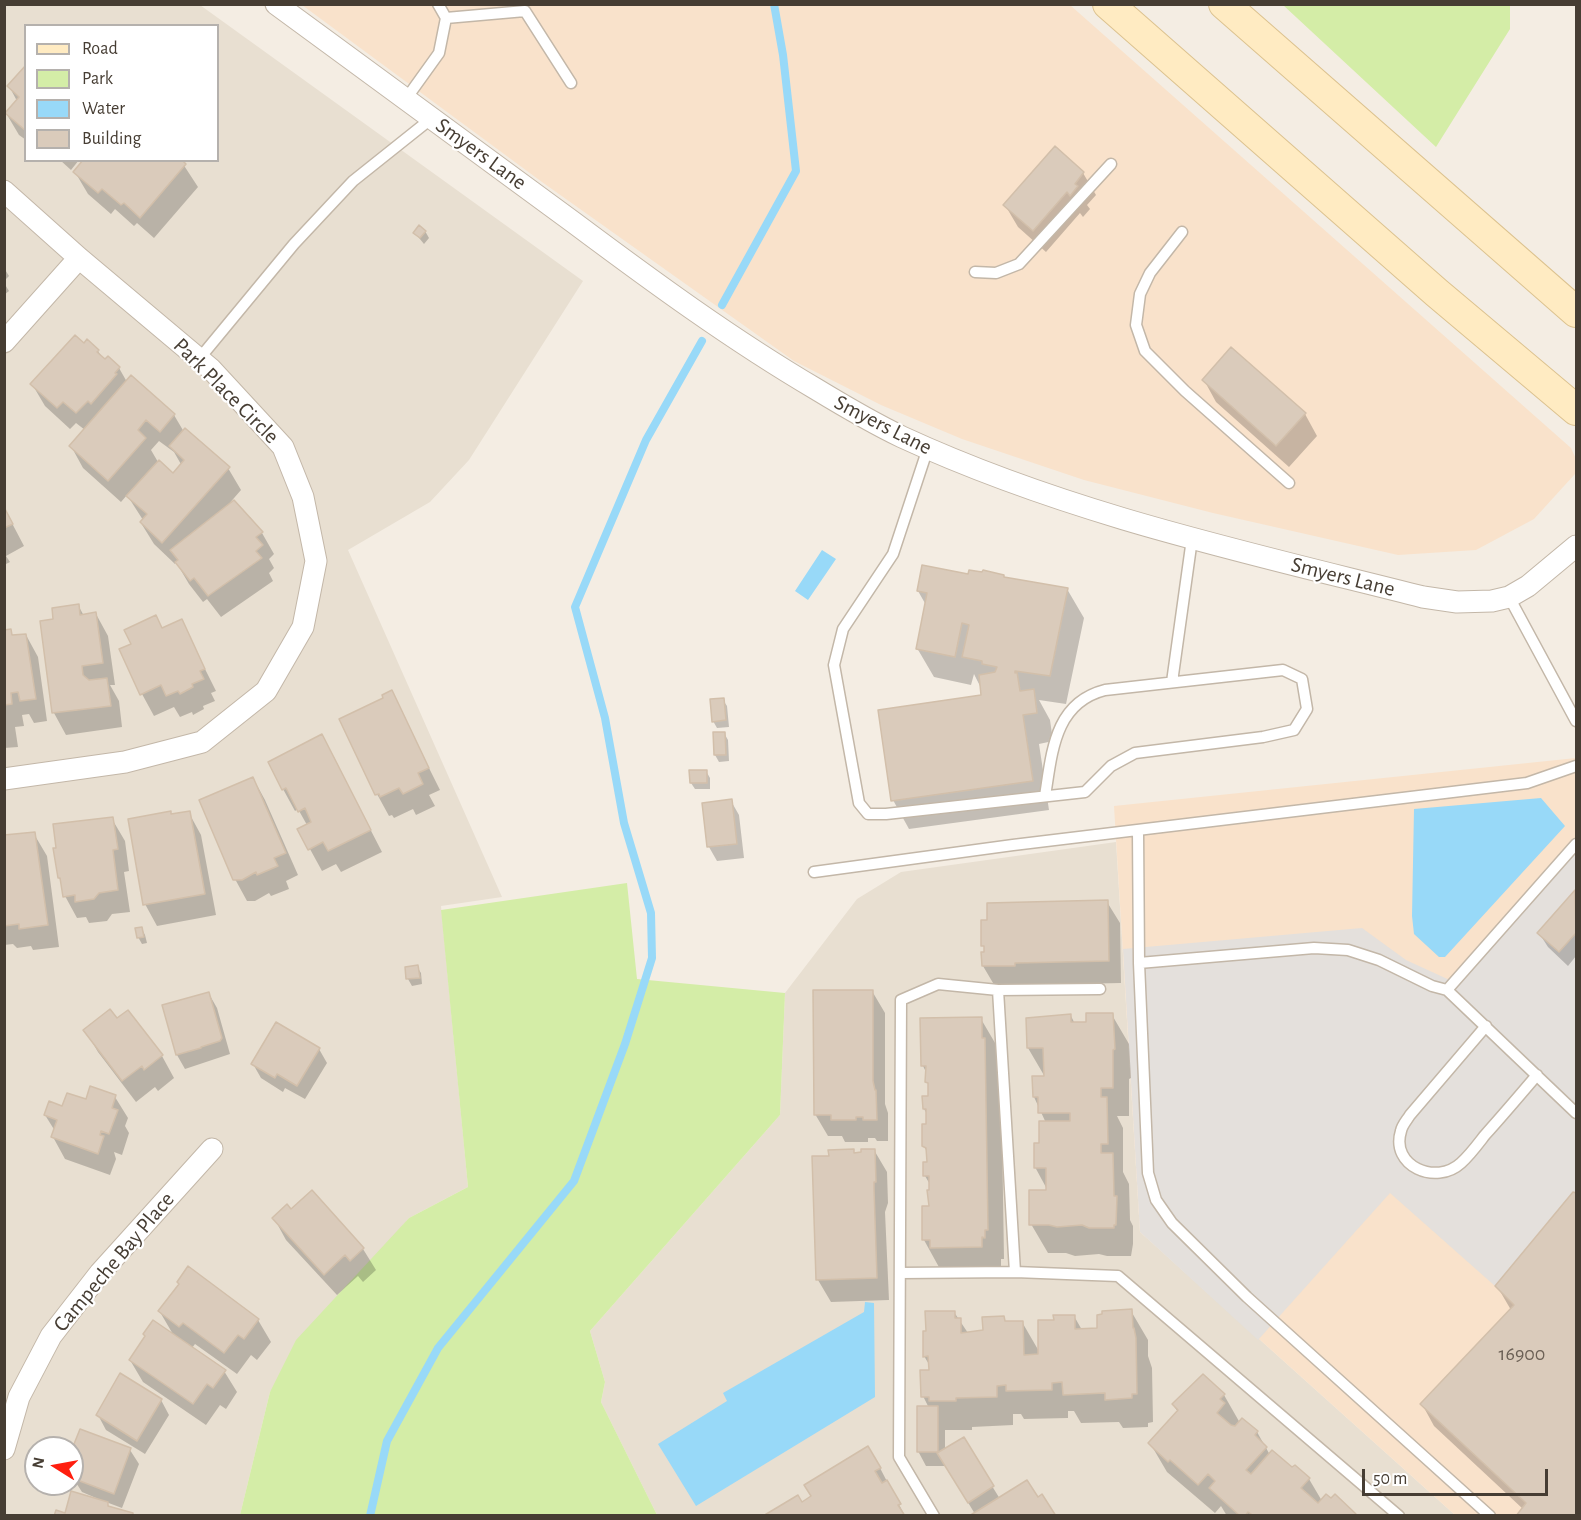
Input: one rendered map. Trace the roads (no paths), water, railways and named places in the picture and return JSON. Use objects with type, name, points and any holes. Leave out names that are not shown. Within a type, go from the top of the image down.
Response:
[{"type":"main road","points":[[1108,4],[1428,285],[1576,410]]},
{"type":"main road","points":[[1224,4],[1576,312]]},
{"type":"street","name":"Smyers Lane","points":[[276,4],[661,287],[768,361],[863,416],[945,457],[1026,489],[1147,527],[1422,597],[1457,602],[1509,597],[1528,586],[1576,546]]},
{"type":"street","name":"Park Place Circle","points":[[4,191],[79,258],[211,369],[283,447],[299,487],[316,561],[303,627],[266,691],[202,742],[125,762],[4,779]]},
{"type":"street","points":[[4,342],[79,258]]},
{"type":"street","name":"Campeche Bay Place","points":[[4,1449],[19,1397],[51,1336],[100,1273],[212,1149]]},
{"type":"lane","points":[[406,99],[439,53],[446,18],[438,4]]},
{"type":"lane","points":[[446,18],[525,11],[571,83]]},
{"type":"lane","points":[[199,359],[294,244],[353,181],[432,118]]},
{"type":"lane","points":[[975,272],[996,273],[1019,264],[1111,164]]},
{"type":"lane","points":[[1182,232],[1150,273],[1140,294],[1136,325],[1144,351],[1185,392],[1289,483]]},
{"type":"lane","points":[[928,448],[893,554],[843,629],[834,665],[859,803],[868,814],[1085,792],[1111,766],[1135,753],[1263,737],[1294,730],[1307,709],[1302,679],[1283,670],[1105,690],[1089,694],[1063,719],[1054,741],[1044,796]]},
{"type":"lane","points":[[1173,682],[1192,539]]},
{"type":"lane","points":[[1509,597],[1576,721]]},
{"type":"lane","points":[[814,872],[1013,845],[1527,783],[1576,766]]},
{"type":"lane","points":[[1138,831],[1139,963],[1148,1173],[1156,1200],[1172,1223],[1246,1297],[1490,1515]]},
{"type":"lane","points":[[1447,990],[1576,844]]},
{"type":"lane","points":[[1139,963],[1314,948],[1348,950],[1379,960],[1432,986],[1447,990],[1576,1113]]},
{"type":"lane","points":[[934,1515],[899,1457],[901,1000],[938,984],[998,990],[1100,989]]},
{"type":"lane","points":[[998,990],[1016,1272]]},
{"type":"lane","points":[[1486,1026],[1410,1115],[1401,1130],[1402,1155],[1413,1166],[1426,1173],[1438,1174],[1460,1164],[1537,1076]]},
{"type":"lane","points":[[900,1273],[1016,1272],[1118,1276],[1399,1515]]},
{"type":"water","points":[[822,550],[836,559],[808,600],[795,591]]},
{"type":"water","points":[[1541,798],[1565,826],[1445,957],[1439,957],[1414,934],[1412,916],[1414,809]]},
{"type":"water","points":[[865,1302],[874,1303],[875,1397],[696,1506],[658,1444],[727,1401],[723,1393],[864,1312]]},
{"type":"waterway","points":[[722,305],[796,171],[783,55],[774,4]]},
{"type":"waterway","points":[[370,1516],[387,1441],[438,1348],[574,1181],[625,1044],[652,958],[651,913],[624,823],[605,718],[575,607],[646,440],[702,341]]}]
